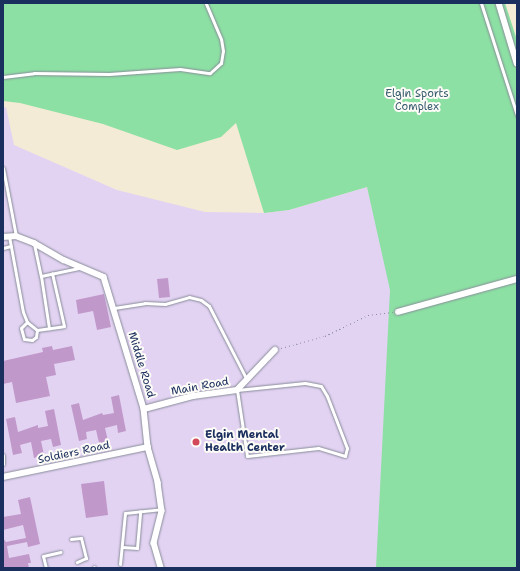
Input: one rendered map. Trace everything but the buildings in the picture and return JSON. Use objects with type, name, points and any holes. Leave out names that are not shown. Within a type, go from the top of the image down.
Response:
[{"type":"street","points":[[499,3],[517,63]]},
{"type":"street","name":"Middle Road","points":[[9,236],[34,243],[82,268],[104,277],[144,409],[148,447],[158,483],[162,509],[154,543],[160,568]]},
{"type":"street","points":[[398,312],[517,279]]},
{"type":"street","name":"Main Road","points":[[144,409],[192,396],[237,390],[275,350]]},
{"type":"street","name":"Soldiers Road","points":[[3,477],[148,447]]},
{"type":"lane","points":[[3,77],[34,73],[109,74],[180,69],[210,73],[221,62],[222,51],[221,39],[206,3]]},
{"type":"lane","points":[[481,3],[517,115]]},
{"type":"lane","points":[[3,168],[11,246],[27,322],[37,330],[64,326],[52,274]]},
{"type":"lane","points":[[34,243],[49,328]]},
{"type":"lane","points":[[3,248],[11,246]]},
{"type":"lane","points":[[40,276],[82,268]]},
{"type":"lane","points":[[114,308],[146,303],[165,304],[189,297],[201,300],[209,306],[247,380]]},
{"type":"lane","points":[[27,322],[21,328],[24,338],[32,340],[36,337],[37,330]]},
{"type":"lane","name":"Main Road","points":[[305,383],[321,386],[343,434],[347,448],[345,456],[318,448],[247,456],[237,390],[305,383]]},
{"type":"lane","points":[[3,454],[3,464]]},
{"type":"lane","points":[[120,564],[125,513],[162,509]]},
{"type":"lane","points":[[122,547],[137,548],[140,511]]},
{"type":"lane","points":[[72,539],[81,538],[86,558],[77,562]]},
{"type":"lane","points":[[46,568],[43,556],[61,552]]},
{"type":"path","points":[[275,350],[325,336],[368,315],[398,312]]},
{"type":"shaded area","name":"Elgin Mental Health Center","points":[[6,107],[14,145],[117,190],[205,212],[264,213],[289,210],[367,187],[398,312],[379,568],[3,568],[3,108]]},
{"type":"green space","name":"Elgin Sports Complex","points":[[3,3],[505,3],[517,40],[517,568],[376,568],[390,290],[367,187],[289,210],[264,213],[236,123],[221,137],[177,150],[103,124],[20,103],[3,101]]},
{"type":"place","name":"Elgin Mental Health Center","points":[[196,442]]}]
